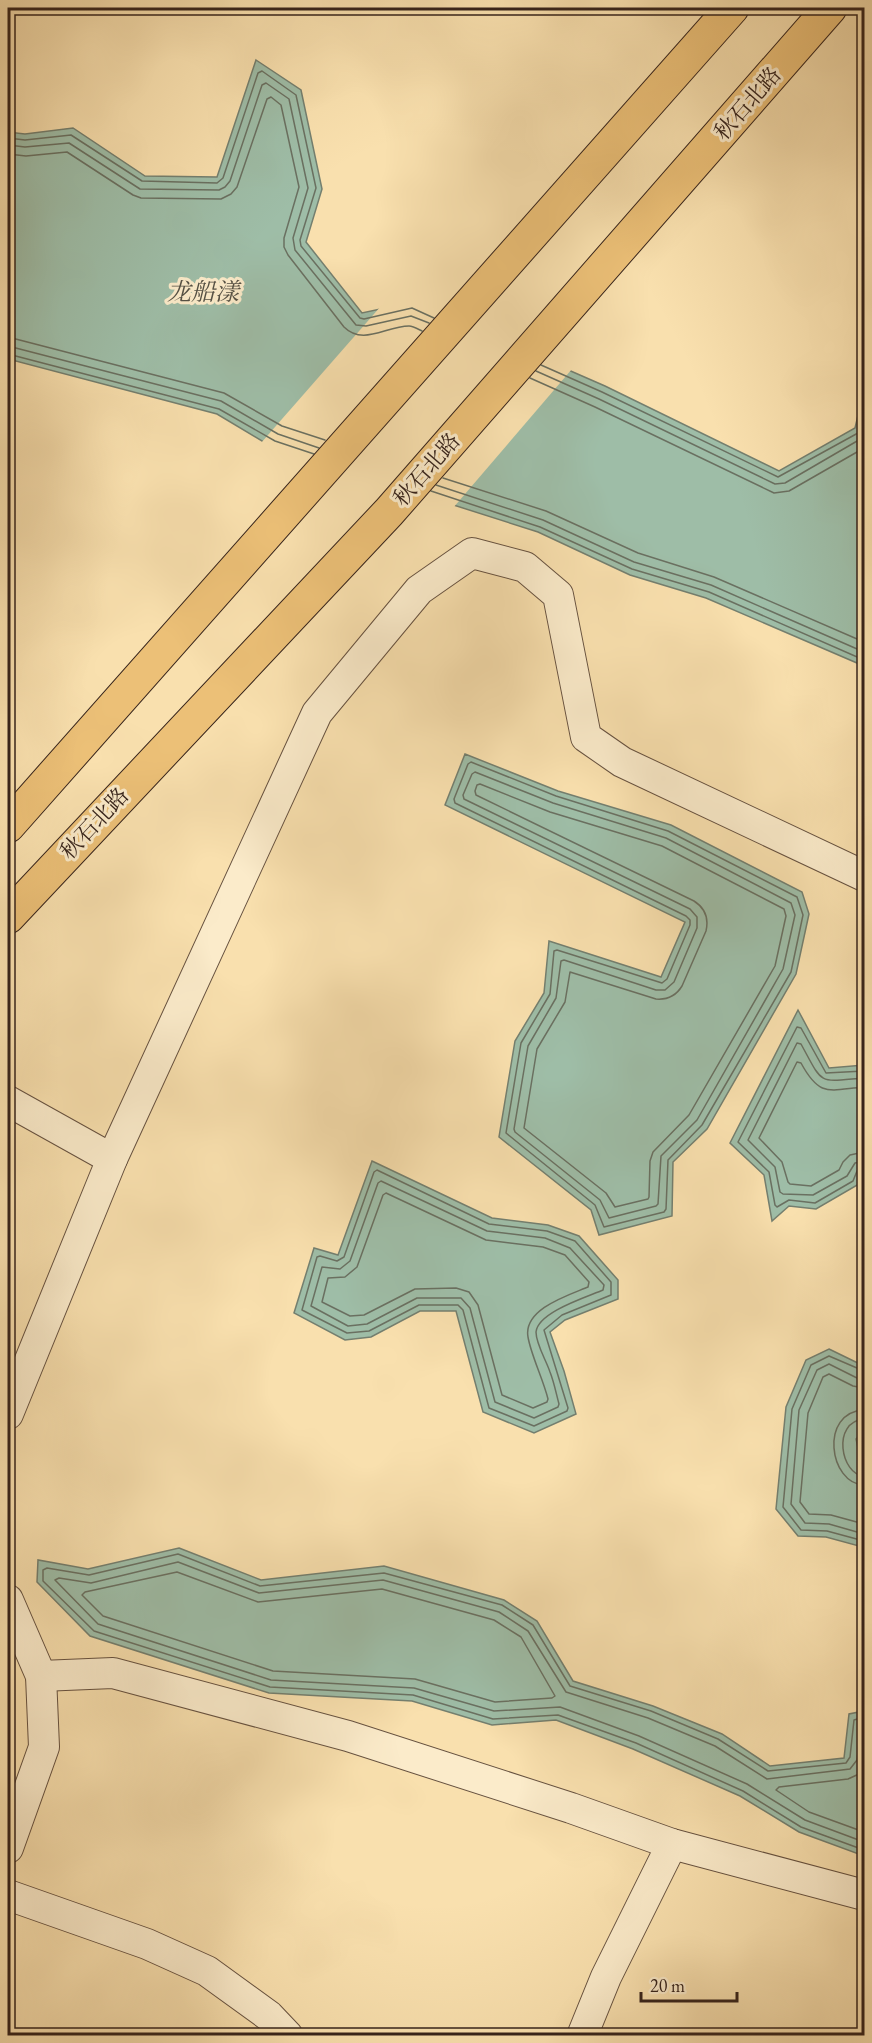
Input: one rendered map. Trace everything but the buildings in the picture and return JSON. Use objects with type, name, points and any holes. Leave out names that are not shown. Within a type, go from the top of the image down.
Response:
[{"type":"main road","points":[[8,826],[732,8]]},
{"type":"main road","name":"秋石北路","points":[[8,917],[388,512],[830,8]]},
{"type":"street","points":[[8,1414],[112,1160],[317,713],[419,590],[472,553],[525,567],[558,595],[586,736],[622,762],[864,876]]},
{"type":"street","points":[[8,1101],[112,1160]]},
{"type":"street","points":[[8,1600],[41,1676],[44,1747],[8,1848]]},
{"type":"street","points":[[41,1676],[113,1673],[348,1736],[571,1808],[672,1844],[864,1895]]},
{"type":"street","points":[[582,2036],[606,1977],[672,1844]]},
{"type":"street","points":[[8,1895],[147,1944],[207,1971],[269,2016],[288,2036]]},
{"type":"water","name":"龙船漾","points":[[256,60],[301,90],[322,189],[306,242],[362,313],[413,302],[605,386],[779,471],[855,428],[864,390],[864,666],[706,598],[630,575],[538,532],[272,447],[217,414],[8,359],[8,132],[25,134],[73,128],[145,176],[217,177]]},
{"type":"water","points":[[465,754],[558,791],[671,825],[802,892],[809,914],[796,974],[707,1129],[673,1162],[672,1216],[599,1235],[591,1210],[499,1137],[515,1041],[544,993],[549,941],[661,977],[685,922],[445,805]]},
{"type":"water","points":[[798,1010],[829,1068],[864,1065],[864,1165],[859,1184],[816,1209],[789,1206],[772,1221],[764,1175],[730,1143]]},
{"type":"water","points":[[372,1161],[492,1218],[548,1225],[579,1236],[618,1280],[618,1299],[565,1320],[550,1332],[576,1414],[534,1433],[483,1412],[456,1311],[420,1311],[371,1337],[345,1340],[294,1313],[314,1248],[338,1255]]},
{"type":"water","points":[[829,1349],[864,1366],[864,1431],[856,1439],[864,1474],[864,1550],[863,1547],[826,1537],[798,1536],[776,1509],[786,1407],[806,1360]]},
{"type":"water","points":[[179,1548],[261,1580],[384,1566],[504,1600],[537,1621],[573,1681],[653,1706],[722,1734],[770,1766],[844,1758],[849,1714],[864,1711],[864,1856],[799,1832],[740,1796],[633,1749],[556,1720],[492,1725],[412,1701],[269,1693],[90,1636],[37,1582],[38,1560],[88,1569]]},
{"type":"pier","points":[[414,299],[572,369],[453,508],[271,450],[261,443],[381,306]]}]
